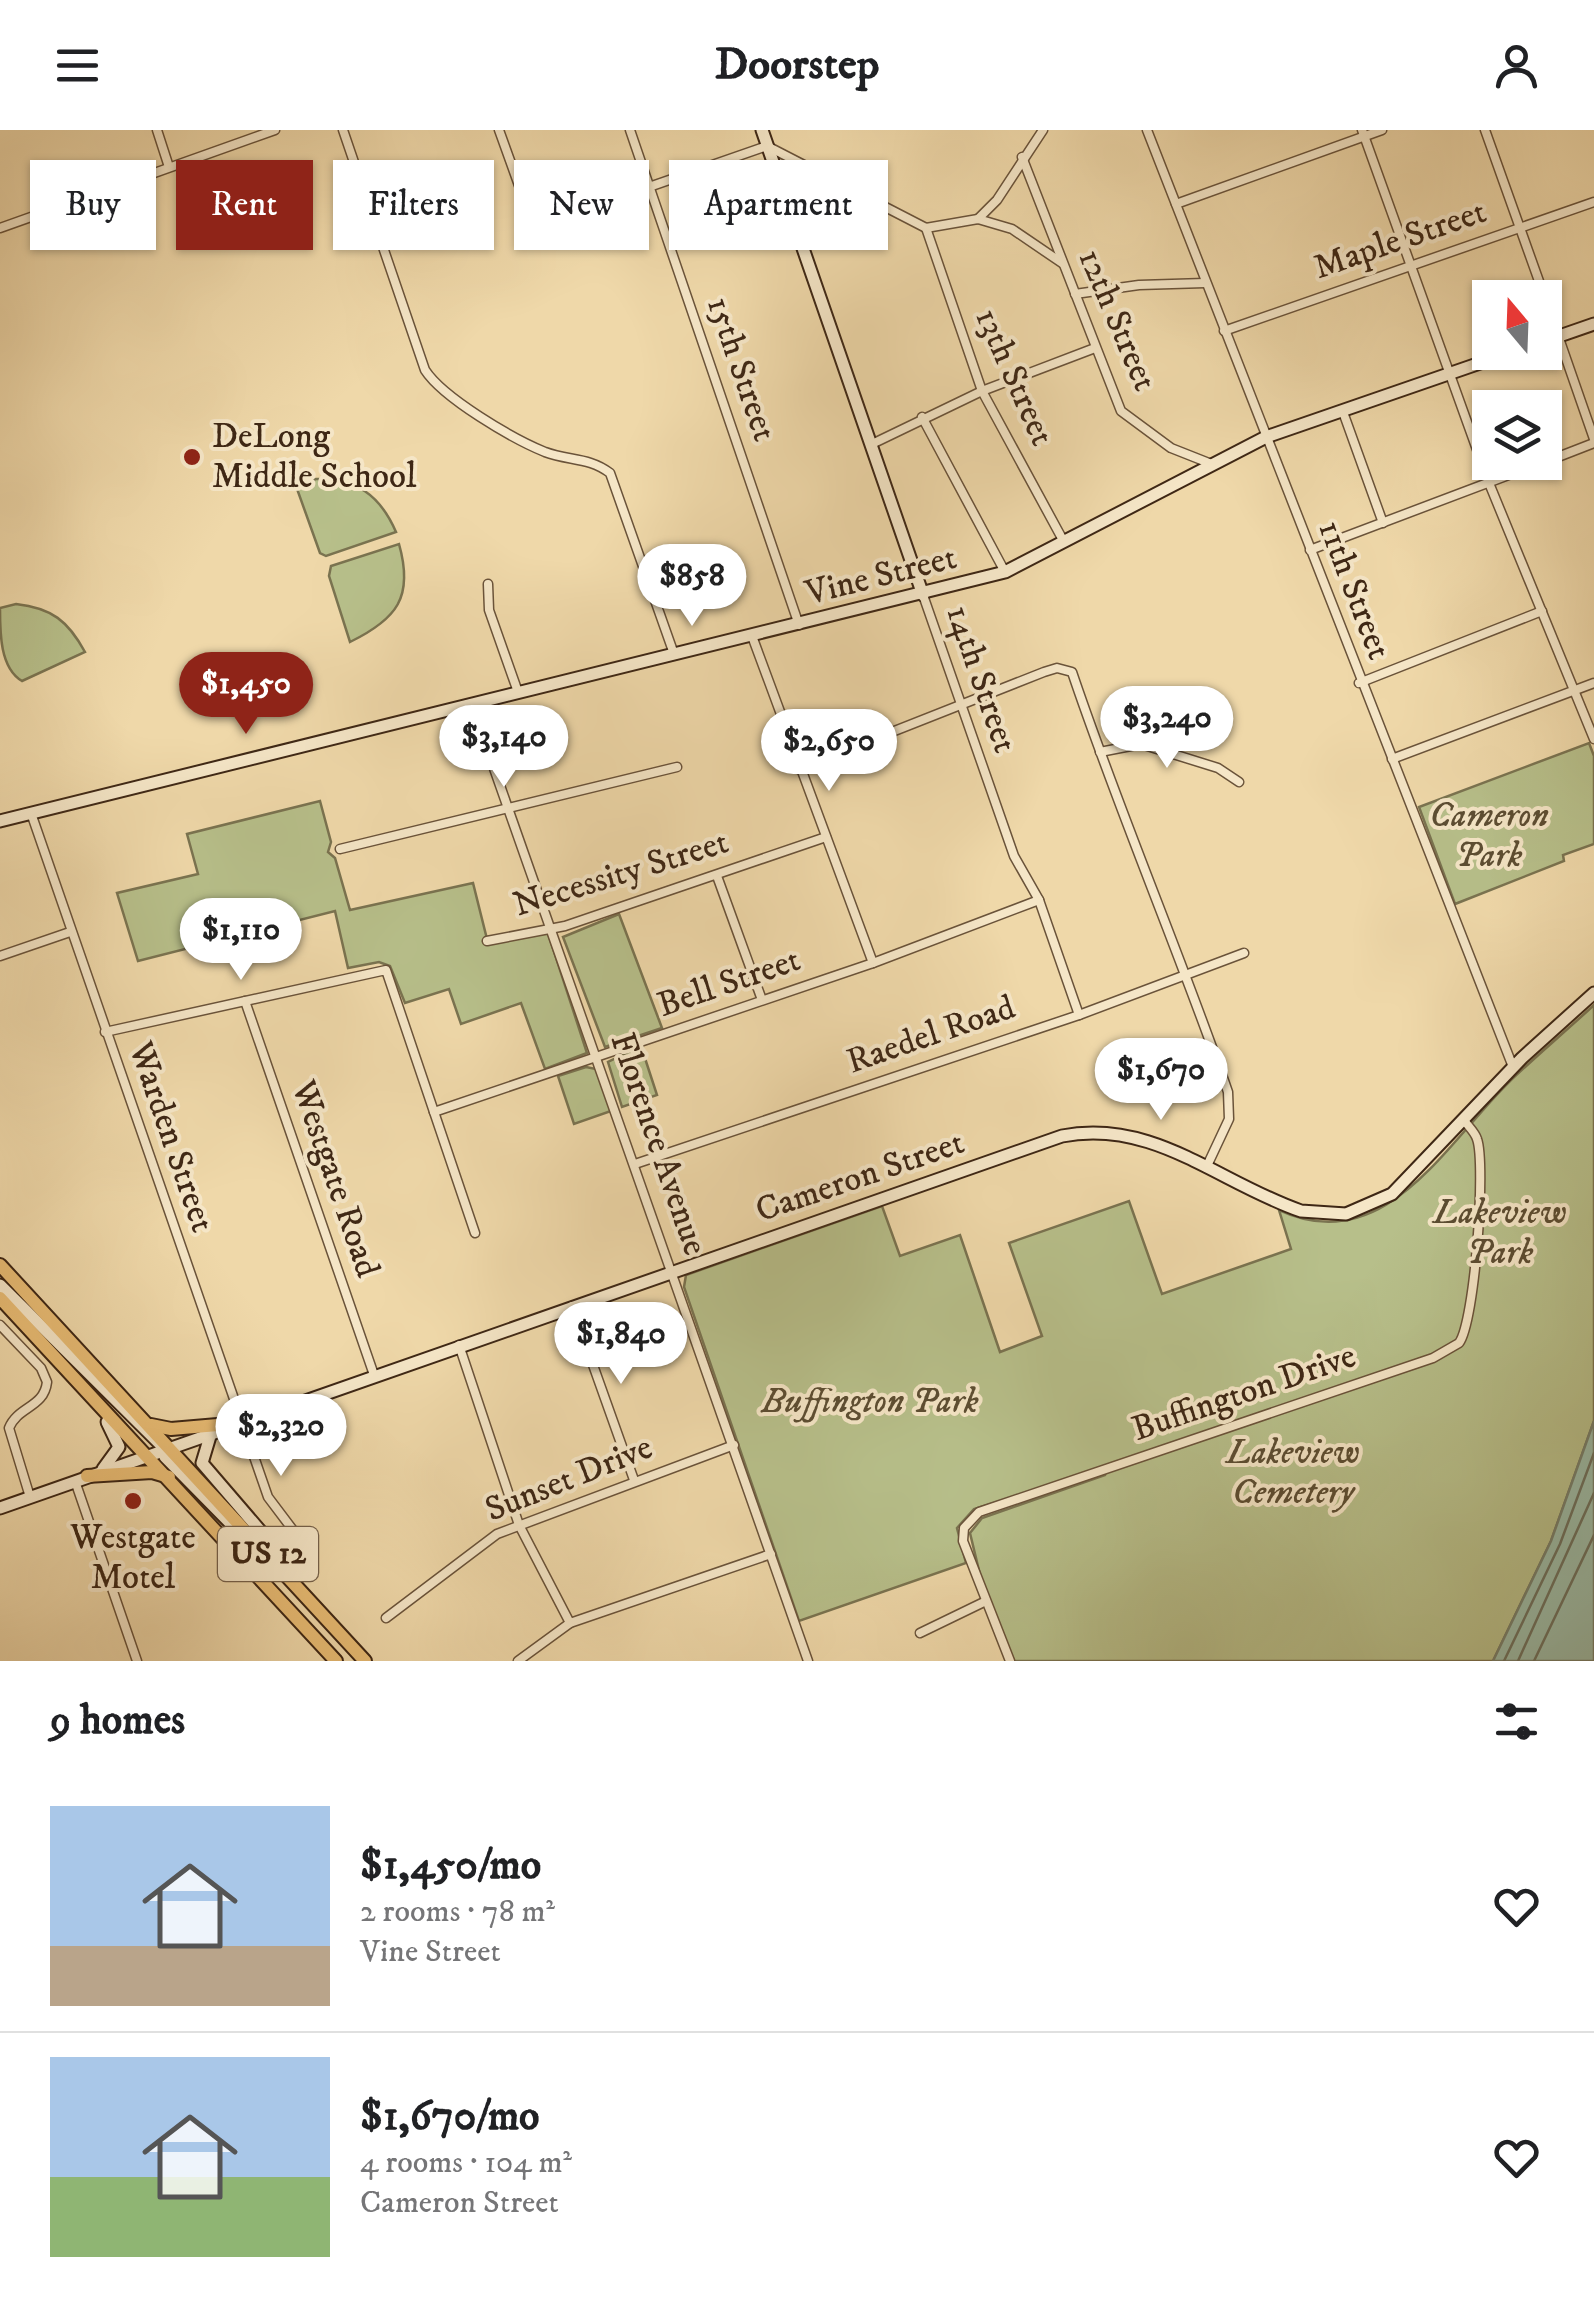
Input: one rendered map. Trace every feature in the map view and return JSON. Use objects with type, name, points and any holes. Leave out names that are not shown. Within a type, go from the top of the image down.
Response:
[{"type":"main road","name":"14th Street","points":[[762,130],[922,595]]},
{"type":"main road","points":[[1562,335],[1594,324]]},
{"type":"main road","name":"Vine Street","points":[[0,821],[1004,572],[1266,437],[1472,366]]},
{"type":"main road","name":"Cameron Street","points":[[0,1508],[1075,1133],[1134,1135],[1301,1211],[1346,1214],[1392,1194],[1513,1068],[1594,993]]},
{"type":"main road","name":"US 12","points":[[0,1265],[171,1446],[364,1661]]},
{"type":"main road","points":[[0,1285],[150,1437],[171,1446]]},
{"type":"main road","name":"US 12","points":[[0,1298],[150,1455],[336,1661]]},
{"type":"main road","points":[[62,1363],[117,1436],[117,1454],[87,1476]]},
{"type":"main road","points":[[151,1425],[172,1428],[241,1422]]},
{"type":"main road","points":[[211,1433],[202,1462],[263,1534],[275,1562]]},
{"type":"main road","points":[[150,1455],[170,1459],[241,1534],[275,1562]]},
{"type":"main road","points":[[87,1476],[155,1472],[170,1477]]},
{"type":"street","points":[[157,130],[170,167]]},
{"type":"street","points":[[0,228],[274,130]]},
{"type":"street","points":[[343,130],[425,370],[436,388],[543,451],[593,460],[610,473],[674,654]]},
{"type":"street","points":[[499,130],[514,171]]},
{"type":"street","name":"15th Street","points":[[630,130],[640,160]]},
{"type":"street","points":[[978,220],[996,200],[1042,130]]},
{"type":"street","name":"11th Street","points":[[1148,130],[1359,683],[1513,1068]]},
{"type":"street","points":[[1176,204],[1363,133],[1382,130]]},
{"type":"street","points":[[1485,130],[1539,280]]},
{"type":"street","points":[[1363,133],[1489,483],[1594,739]]},
{"type":"street","points":[[649,186],[767,146],[926,228],[978,220],[1012,228],[1062,263]]},
{"type":"street","name":"12th Street","points":[[1022,157],[1121,411],[1171,448],[1209,463]]},
{"type":"street","name":"15th Street","points":[[649,186],[799,625]]},
{"type":"street","name":"Maple Street","points":[[1224,331],[1594,202]]},
{"type":"street","name":"13th Street","points":[[926,228],[982,391],[1064,542]]},
{"type":"street","points":[[1075,294],[1123,286],[1205,283]]},
{"type":"street","points":[[872,444],[982,391],[1095,348]]},
{"type":"street","points":[[1562,348],[1594,441],[1562,454]]},
{"type":"street","points":[[1343,412],[1383,524]]},
{"type":"street","points":[[922,417],[1004,572]]},
{"type":"street","points":[[1310,550],[1497,480]]},
{"type":"street","points":[[488,584],[488,610],[518,692]]},
{"type":"street","name":"14th Street","points":[[922,595],[1014,856],[1039,900],[1079,1015]]},
{"type":"street","points":[[1359,683],[1542,611]]},
{"type":"street","points":[[752,636],[798,769],[873,963]]},
{"type":"street","points":[[798,769],[960,704],[1066,668],[1072,672],[1187,974],[1230,1106],[1206,1168]]},
{"type":"street","points":[[1392,760],[1594,683]]},
{"type":"street","name":"Florence Avenue","points":[[471,703],[808,1661]]},
{"type":"street","points":[[1100,752],[1132,745],[1159,748],[1218,768],[1240,782]]},
{"type":"street","points":[[340,849],[677,766]]},
{"type":"street","name":"Warden Street","points":[[31,813],[268,1498],[305,1546]]},
{"type":"street","name":"Necessity Street","points":[[487,941],[552,928],[826,837]]},
{"type":"street","points":[[717,876],[762,1000]]},
{"type":"street","name":"Bell Street","points":[[434,1112],[873,963],[1039,900]]},
{"type":"street","points":[[0,956],[70,932]]},
{"type":"street","name":"Raedel Road","points":[[634,1164],[1079,1015],[1244,953]]},
{"type":"street","points":[[105,1032],[386,970],[475,1233]]},
{"type":"street","name":"Westgate Road","points":[[245,1001],[374,1375]]},
{"type":"street","name":"Buffington Drive","points":[[1010,1661],[984,1602],[964,1541],[964,1528],[979,1512],[1433,1358],[1459,1343],[1472,1298],[1478,1236],[1478,1140],[1463,1119]]},
{"type":"street","points":[[572,1306],[634,1480]]},
{"type":"street","points":[[0,1326],[41,1368],[46,1382],[39,1402],[16,1415],[9,1428],[30,1497]]},
{"type":"street","points":[[459,1346],[519,1524],[570,1623]]},
{"type":"street","name":"Sunset Drive","points":[[386,1618],[467,1554],[519,1524],[734,1445]]},
{"type":"street","points":[[87,1476],[137,1661]]},
{"type":"street","points":[[518,1661],[570,1623],[770,1554]]},
{"type":"street","points":[[920,1634],[984,1602]]},
{"type":"green space","points":[[316,479],[343,482],[365,491],[382,508],[396,532],[326,556],[320,553],[296,486]]},
{"type":"green space","points":[[399,544],[404,578],[398,604],[380,624],[350,642],[329,576],[331,566]]},
{"type":"green space","points":[[16,604],[58,618],[85,652],[22,681],[9,668],[1,639],[0,608]]},
{"type":"green space","name":"Cameron Park","points":[[1589,743],[1594,756],[1594,844],[1563,855],[1564,861],[1455,904],[1419,807]]},
{"type":"green space","points":[[320,801],[331,842],[328,852],[335,858],[350,910],[473,883],[488,943],[548,933],[587,1053],[545,1069],[521,1003],[461,1024],[449,989],[405,1003],[390,966],[379,962],[348,968],[335,911],[138,961],[117,893],[198,874],[187,834]]},
{"type":"green space","points":[[619,914],[662,1028],[605,1047],[563,937]]},
{"type":"green space","points":[[1594,1005],[1594,1421],[1551,1541],[1493,1661],[1014,1661],[982,1583],[970,1533],[982,1518],[1105,1475],[1107,1468],[974,1509],[957,1528],[966,1563],[799,1621],[684,1287],[686,1275],[882,1206],[900,1256],[960,1235],[1000,1352],[1042,1336],[1009,1243],[1129,1201],[1162,1294],[1291,1249],[1279,1210],[1316,1221],[1350,1220],[1381,1208],[1436,1163],[1508,1083]]},
{"type":"green space","points":[[641,1046],[657,1095],[622,1107],[608,1062]]},
{"type":"green space","points":[[586,1067],[596,1069],[611,1111],[574,1124],[558,1076]]},
{"type":"water","points":[[1594,1421],[1594,1661],[1493,1661],[1551,1541]]},
{"type":"place","name":"DeLong Middle School","points":[[192,457]]},
{"type":"place","name":"Westgate Motel","points":[[133,1501]]},
{"type":"park label","name":"Lakeview Park","points":[[1500,1233]]},
{"type":"park label","name":"Buffington Park","points":[[870,1402]]},
{"type":"park label","name":"Lakeview Cemetery","points":[[1293,1473]]}]
